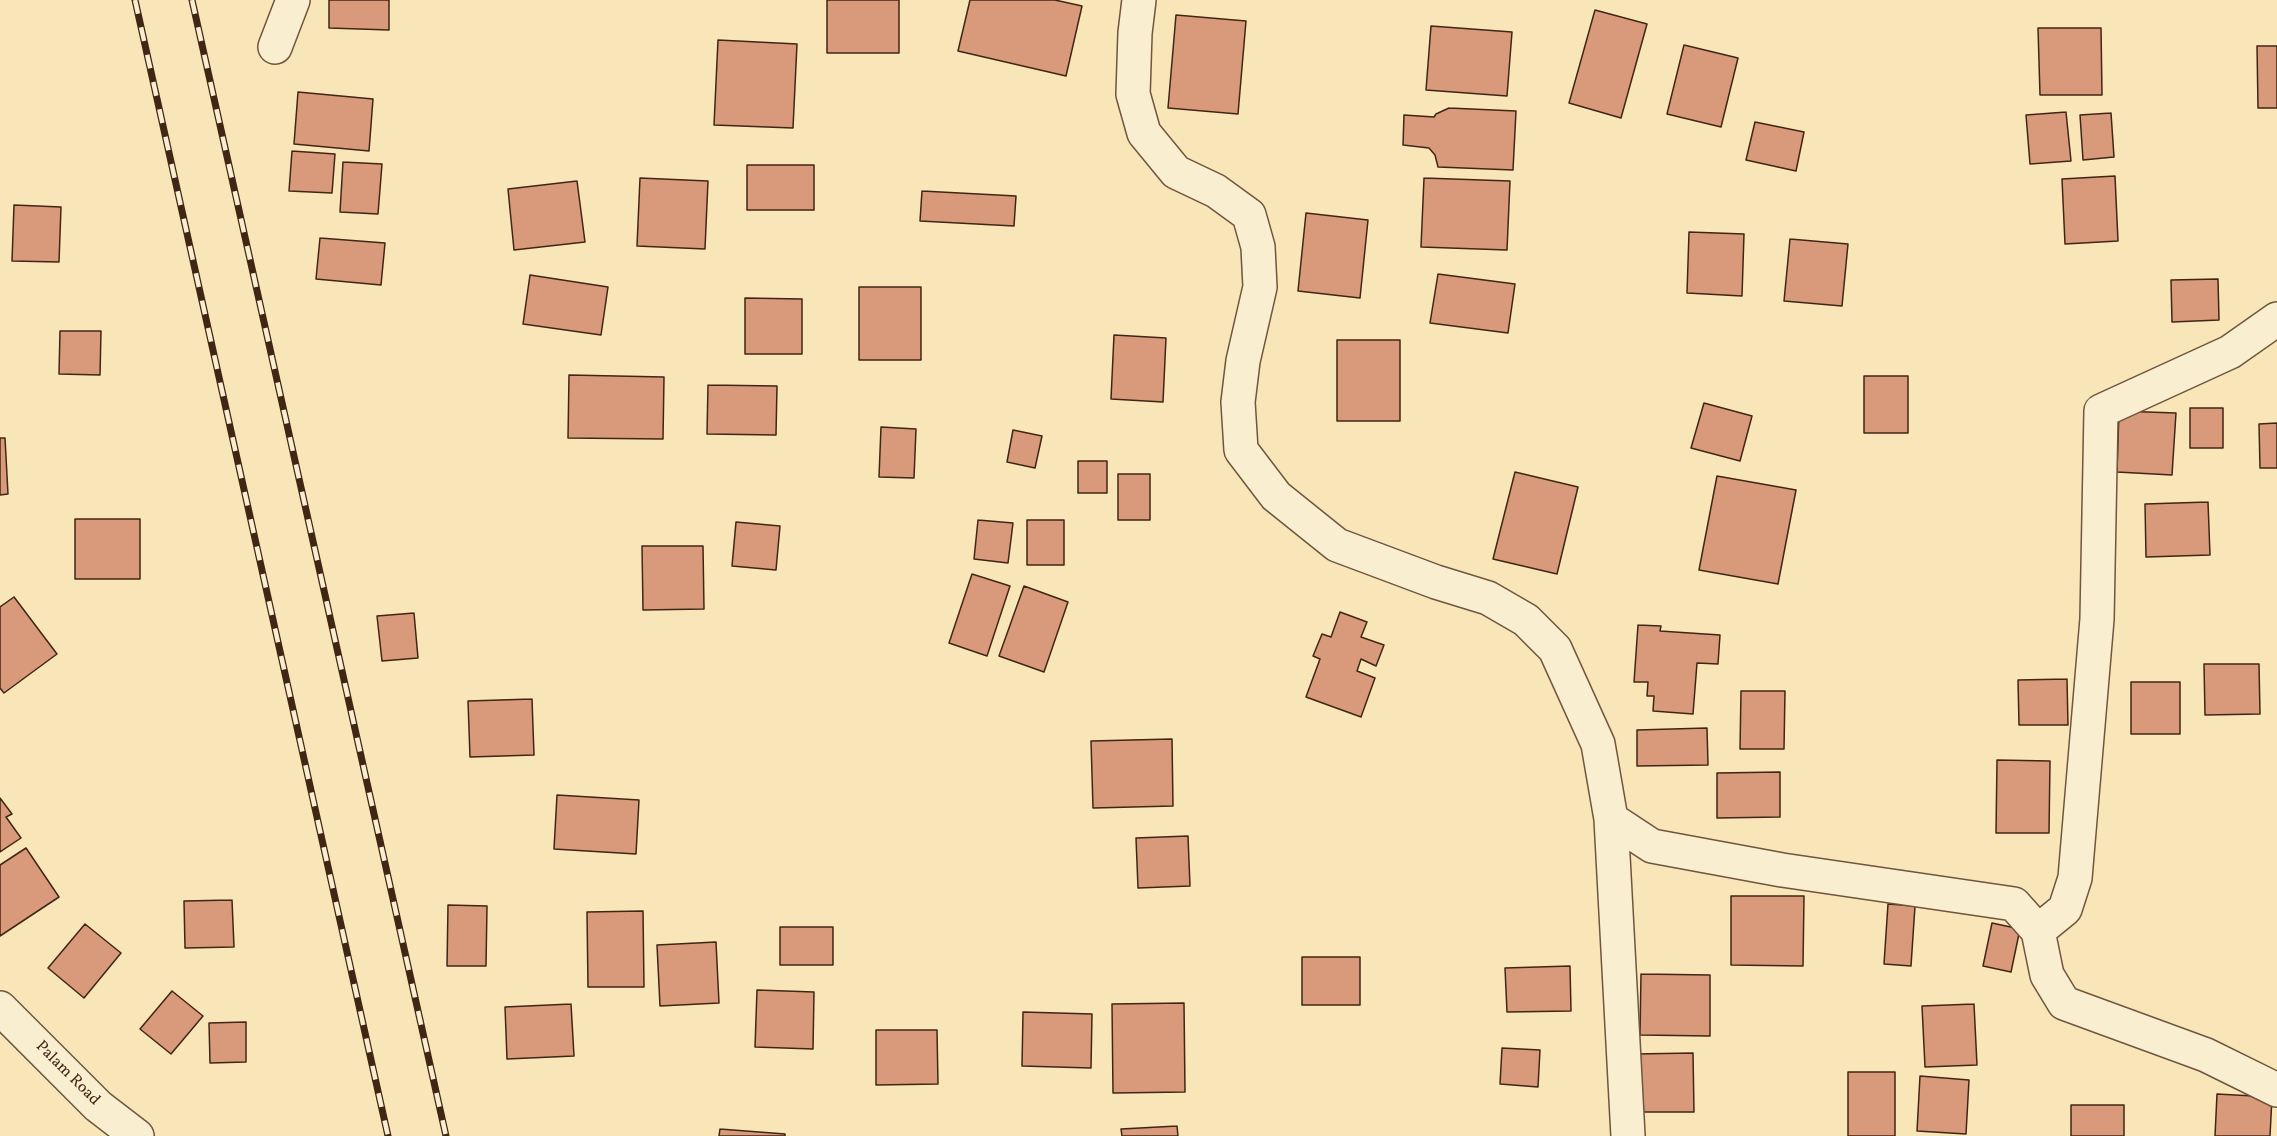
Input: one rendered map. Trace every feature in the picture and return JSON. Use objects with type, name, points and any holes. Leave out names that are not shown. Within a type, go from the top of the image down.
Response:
[{"type":"street","points":[[275,47],[293,0]]},
{"type":"street","points":[[1139,0],[1135,33],[1133,94],[1144,133],[1176,172],[1216,191],[1248,215],[1258,247],[1260,286],[1243,361],[1238,402],[1241,450],[1276,496],[1337,545],[1436,582],[1488,598],[1526,620],[1555,649],[1598,744],[1611,819],[1628,1136]]},
{"type":"street","points":[[2038,931],[2065,909],[2075,878],[2097,619],[2101,411],[2230,352],[2277,319]]},
{"type":"street","points":[[1611,819],[1652,846],[1782,870],[2014,904],[2038,931],[2047,975],[2064,1003],[2206,1055],[2277,1090]]},
{"type":"street","name":"Palam Road","points":[[0,1008],[98,1106],[137,1136]]},
{"type":"building","points":[[329,0],[389,0],[389,30],[329,28]]},
{"type":"building","points":[[827,0],[899,0],[899,53],[827,53]]},
{"type":"building","points":[[970,0],[1055,0],[1082,6],[1066,76],[958,51]]},
{"type":"building","points":[[1595,10],[1647,24],[1621,118],[1569,103]]},
{"type":"building","points":[[1176,15],[1246,21],[1238,114],[1168,108]]},
{"type":"building","points":[[1431,26],[1512,32],[1507,96],[1426,90]]},
{"type":"building","points":[[2038,28],[2101,28],[2102,95],[2040,95]]},
{"type":"building","points":[[718,40],[797,44],[793,128],[714,125]]},
{"type":"building","points":[[1684,45],[1738,58],[1721,127],[1667,114]]},
{"type":"building","points":[[2257,46],[2277,46],[2277,108],[2258,108]]},
{"type":"building","points":[[298,92],[373,99],[369,151],[294,144]]},
{"type":"building","points":[[1449,108],[1516,111],[1513,170],[1438,167],[1435,155],[1429,148],[1403,145],[1404,115],[1434,117]]},
{"type":"building","points":[[2066,112],[2071,161],[2030,164],[2026,115]]},
{"type":"building","points":[[2111,113],[2114,157],[2083,160],[2080,115]]},
{"type":"building","points":[[1755,122],[1804,132],[1796,171],[1746,160]]},
{"type":"building","points":[[292,151],[335,154],[332,193],[289,191]]},
{"type":"building","points":[[343,162],[382,164],[378,214],[340,212]]},
{"type":"building","points":[[747,165],[814,165],[814,210],[747,210]]},
{"type":"building","points":[[2115,176],[2118,241],[2065,244],[2062,179]]},
{"type":"building","points":[[640,178],[708,181],[705,249],[637,246]]},
{"type":"building","points":[[1424,178],[1510,181],[1507,250],[1421,247]]},
{"type":"building","points":[[577,181],[585,242],[514,250],[508,189]]},
{"type":"building","points":[[922,191],[1016,196],[1014,226],[920,221]]},
{"type":"building","points":[[14,205],[61,207],[59,262],[12,261]]},
{"type":"building","points":[[1306,213],[1368,220],[1360,298],[1298,291]]},
{"type":"building","points":[[1689,232],[1744,234],[1742,296],[1687,293]]},
{"type":"building","points":[[320,238],[385,243],[381,285],[316,279]]},
{"type":"building","points":[[1790,239],[1848,244],[1842,306],[1784,301]]},
{"type":"building","points":[[1438,274],[1515,284],[1508,333],[1430,323]]},
{"type":"building","points":[[530,275],[608,287],[601,335],[523,324]]},
{"type":"building","points":[[2218,279],[2219,320],[2172,322],[2171,280]]},
{"type":"building","points":[[859,287],[921,287],[921,360],[859,360]]},
{"type":"building","points":[[745,298],[802,299],[802,354],[745,354]]},
{"type":"building","points":[[60,331],[101,331],[100,375],[59,374]]},
{"type":"building","points":[[1114,335],[1166,338],[1163,402],[1111,399]]},
{"type":"building","points":[[1337,340],[1400,340],[1400,421],[1337,421]]},
{"type":"building","points":[[569,375],[664,377],[663,439],[568,438]]},
{"type":"building","points":[[1864,376],[1908,376],[1908,433],[1864,433]]},
{"type":"building","points":[[708,385],[777,386],[776,435],[707,434]]},
{"type":"building","points":[[1704,403],[1752,416],[1740,461],[1691,448]]},
{"type":"building","points":[[2190,408],[2223,408],[2223,448],[2190,448]]},
{"type":"building","points":[[2119,411],[2176,413],[2172,475],[2117,472]]},
{"type":"building","points":[[2277,423],[2277,468],[2260,468],[2259,424]]},
{"type":"building","points":[[881,427],[916,429],[914,478],[879,477]]},
{"type":"building","points":[[1013,430],[1042,436],[1035,468],[1007,462]]},
{"type":"building","points":[[0,438],[5,438],[8,494],[0,495]]},
{"type":"building","points":[[1078,461],[1107,461],[1107,493],[1078,493]]},
{"type":"building","points":[[1515,472],[1578,487],[1557,574],[1493,559]]},
{"type":"building","points":[[1118,474],[1150,474],[1150,520],[1118,520]]},
{"type":"building","points":[[1717,476],[1796,490],[1778,584],[1699,570]]},
{"type":"building","points":[[2208,502],[2210,555],[2146,557],[2145,504]]},
{"type":"building","points":[[75,519],[140,519],[140,579],[75,579]]},
{"type":"building","points":[[978,520],[1013,523],[1008,563],[974,559]]},
{"type":"building","points":[[1027,520],[1064,520],[1064,565],[1027,565]]},
{"type":"building","points":[[736,522],[780,526],[776,570],[732,566]]},
{"type":"building","points":[[642,546],[703,546],[704,609],[643,610]]},
{"type":"building","points":[[972,574],[1010,586],[987,656],[949,643]]},
{"type":"building","points":[[1024,586],[1068,602],[1044,672],[999,656]]},
{"type":"building","points":[[14,597],[57,654],[4,693],[0,688],[0,607]]},
{"type":"building","points":[[1340,612],[1367,622],[1361,637],[1384,645],[1376,666],[1361,659],[1357,671],[1375,678],[1361,717],[1306,697],[1320,659],[1313,656],[1322,634],[1331,637]]},
{"type":"building","points":[[414,613],[418,658],[382,661],[377,616]]},
{"type":"building","points":[[1638,625],[1661,626],[1660,631],[1720,635],[1718,664],[1697,663],[1693,714],[1653,711],[1654,696],[1647,696],[1648,682],[1634,682]]},
{"type":"building","points":[[2204,664],[2259,664],[2260,714],[2205,715]]},
{"type":"building","points":[[2067,679],[2068,725],[2019,725],[2018,680]]},
{"type":"building","points":[[2131,682],[2180,682],[2180,734],[2131,734]]},
{"type":"building","points":[[1741,691],[1785,691],[1784,749],[1740,749]]},
{"type":"building","points":[[532,699],[534,755],[470,757],[468,701]]},
{"type":"building","points":[[1707,728],[1708,765],[1637,766],[1637,730]]},
{"type":"building","points":[[1172,739],[1173,806],[1093,808],[1091,741]]},
{"type":"building","points":[[1997,760],[2050,761],[2049,833],[1996,833]]},
{"type":"building","points":[[1780,772],[1780,817],[1717,818],[1717,773]]},
{"type":"building","points":[[557,795],[639,800],[636,854],[554,849]]},
{"type":"building","points":[[0,798],[12,814],[6,817],[21,838],[0,852]]},
{"type":"building","points":[[1188,836],[1190,886],[1138,888],[1136,838]]},
{"type":"building","points":[[26,848],[59,897],[0,936],[0,865]]},
{"type":"building","points":[[1731,896],[1804,896],[1803,966],[1731,965]]},
{"type":"building","points":[[232,900],[234,947],[185,948],[184,901]]},
{"type":"building","points":[[1888,904],[1915,906],[1911,966],[1884,964]]},
{"type":"building","points":[[448,905],[487,906],[486,966],[447,966]]},
{"type":"building","points":[[643,911],[644,987],[588,987],[587,912]]},
{"type":"building","points":[[1992,923],[2020,929],[2011,972],[1983,966]]},
{"type":"building","points":[[85,924],[121,953],[84,998],[48,968]]},
{"type":"building","points":[[780,927],[833,927],[833,965],[780,965]]},
{"type":"building","points":[[716,942],[719,1003],[660,1006],[657,945]]},
{"type":"building","points":[[1302,957],[1360,957],[1360,1005],[1302,1005]]},
{"type":"building","points":[[1570,966],[1571,1011],[1507,1012],[1505,968]]},
{"type":"building","points":[[1641,974],[1710,975],[1710,1036],[1640,1035]]},
{"type":"building","points":[[757,990],[814,992],[813,1049],[755,1047]]},
{"type":"building","points":[[172,991],[203,1016],[171,1054],[140,1029]]},
{"type":"building","points":[[1184,1003],[1185,1092],[1113,1093],[1112,1004]]},
{"type":"building","points":[[571,1004],[574,1056],[507,1059],[505,1007]]},
{"type":"building","points":[[1974,1004],[1977,1065],[1925,1067],[1922,1006]]},
{"type":"building","points":[[1023,1012],[1092,1014],[1091,1068],[1022,1066]]},
{"type":"building","points":[[246,1022],[246,1062],[210,1063],[209,1023]]},
{"type":"building","points":[[876,1030],[937,1030],[938,1084],[876,1085]]},
{"type":"building","points":[[1502,1048],[1540,1050],[1538,1087],[1500,1084]]},
{"type":"building","points":[[1693,1053],[1694,1112],[1636,1112],[1635,1054]]},
{"type":"building","points":[[1848,1072],[1895,1072],[1895,1136],[1848,1136]]},
{"type":"building","points":[[1920,1076],[1969,1080],[1966,1134],[1917,1131]]},
{"type":"building","points":[[2217,1094],[2272,1097],[2270,1136],[2215,1136]]},
{"type":"building","points":[[2071,1105],[2124,1105],[2124,1136],[2071,1136]]},
{"type":"building","points":[[1177,1126],[1178,1136],[1122,1136],[1121,1129]]},
{"type":"building","points":[[720,1129],[785,1134],[785,1136],[719,1136]]},
{"type":"railway","points":[[135,0],[388,1136]]},
{"type":"railway","points":[[192,0],[446,1136]]}]
